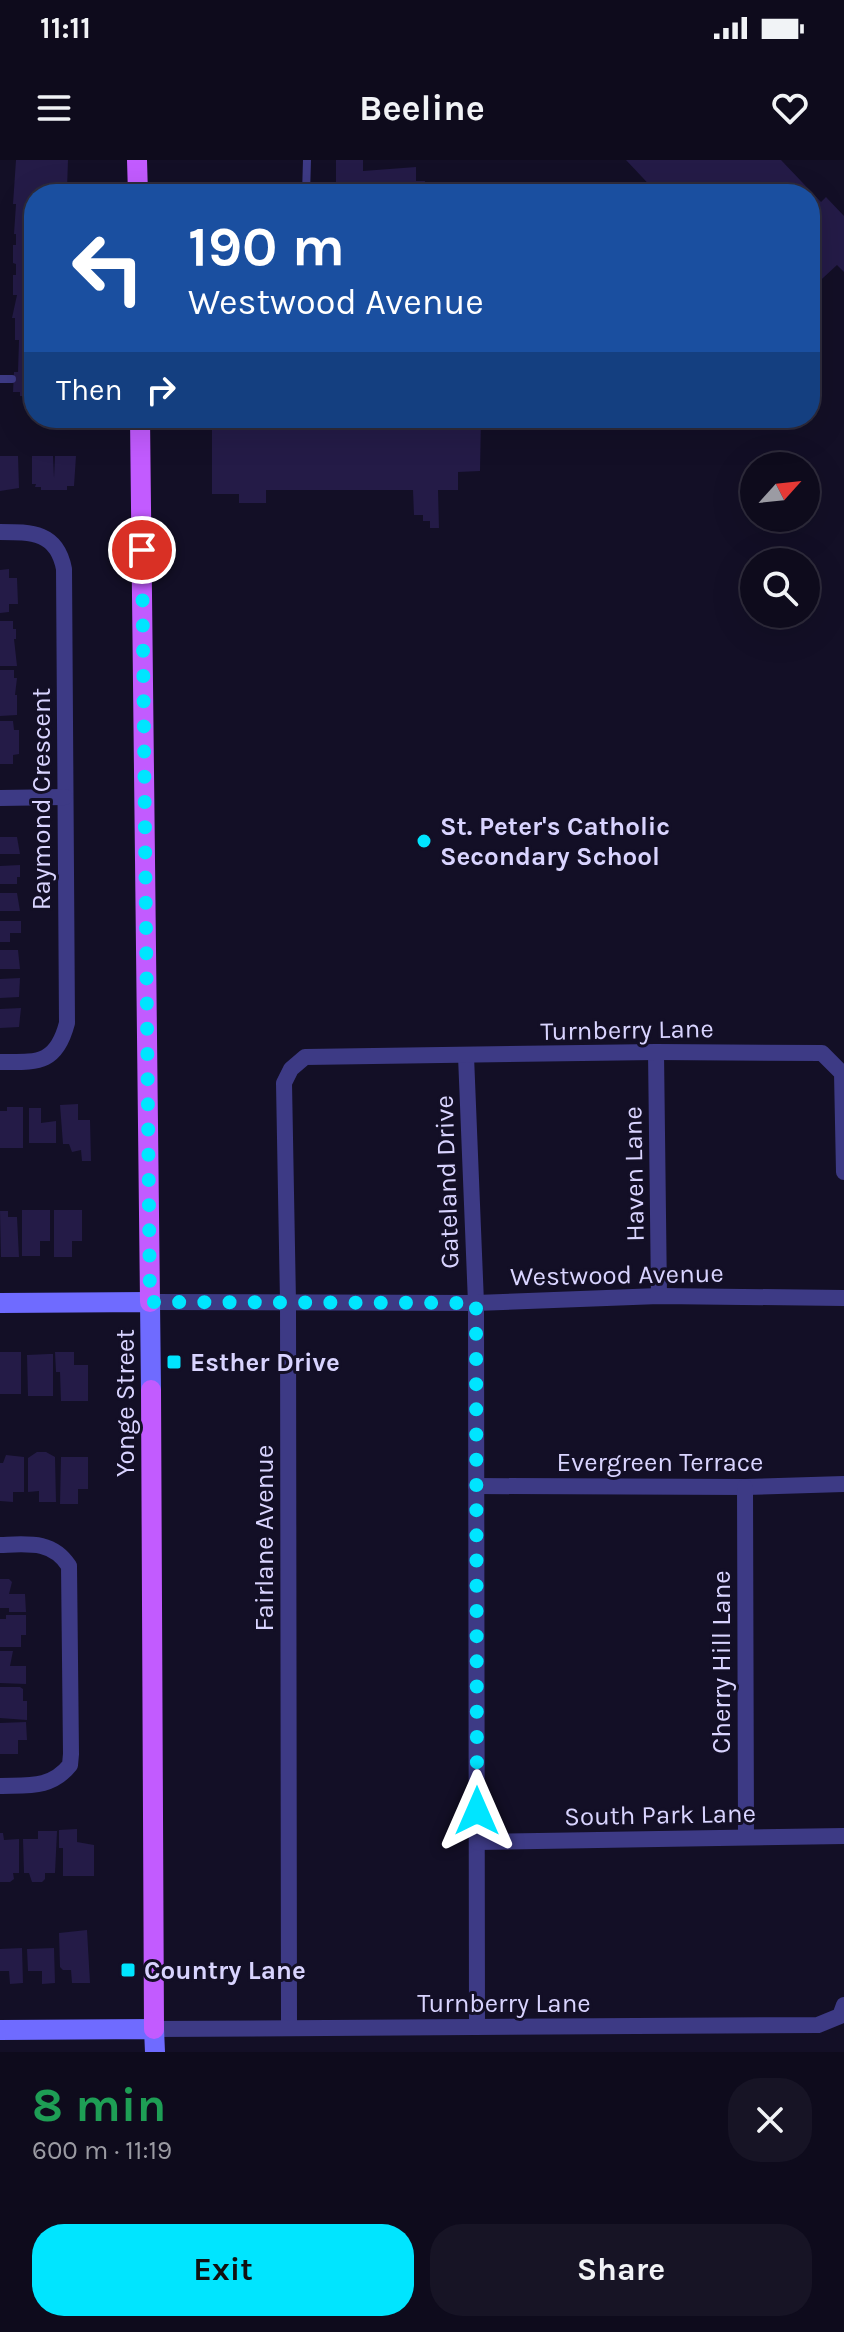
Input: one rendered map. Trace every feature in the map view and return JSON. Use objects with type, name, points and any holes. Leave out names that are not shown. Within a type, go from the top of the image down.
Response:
[{"type":"main road","points":[[137,160],[138,184]]},
{"type":"main road","name":"Yonge Street","points":[[140,428],[150,1302]]},
{"type":"main road","name":"Yonge Street","points":[[151,1390],[154,2029]]},
{"type":"street","name":"Raymond Crescent","points":[[0,532],[37,535],[52,543],[62,559],[67,1023],[56,1050],[45,1060],[0,1062]]},
{"type":"street","points":[[0,798],[65,797]]},
{"type":"street","name":"Haven Lane","points":[[656,1052],[659,1296]]},
{"type":"street","name":"Turnberry Lane","points":[[305,1057],[822,1053],[842,1073],[844,1172]]},
{"type":"street","name":"Gateland Drive","points":[[466,1056],[476,1303],[477,2027]]},
{"type":"street","name":"Fairlane Avenue","points":[[289,2028],[288,1302],[284,1083],[291,1069],[305,1057]]},
{"type":"street","name":"Westwood Avenue","points":[[150,1302],[476,1303],[659,1296],[844,1298]]},
{"type":"street","points":[[0,1303],[150,1302]]},
{"type":"street","name":"Yonge Street","points":[[150,1302],[151,1390]]},
{"type":"street","name":"Evergreen Terrace","points":[[476,1486],[745,1487],[844,1484]]},
{"type":"street","name":"Cherry Hill Lane","points":[[745,1487],[746,1837]]},
{"type":"street","points":[[0,1545],[46,1546],[59,1553],[69,1566],[71,1754],[70,1765],[52,1781],[40,1785],[0,1786]]},
{"type":"street","name":"South Park Lane","points":[[477,1842],[844,1836]]},
{"type":"street","name":"Turnberry Lane","points":[[154,2029],[818,2025],[840,2016],[844,2005]]},
{"type":"street","points":[[0,2030],[154,2029]]},
{"type":"street","name":"Yonge Street","points":[[154,2029],[155,2052]]},
{"type":"lane","points":[[306,184],[307,160]]},
{"type":"lane","points":[[0,379],[12,379]]},
{"type":"building","points":[[16,160],[68,160],[67,184],[24,184],[24,396],[13,392],[14,372],[18,372],[19,340],[15,340],[15,318],[12,318],[17,295],[13,295],[16,204],[13,204]]},
{"type":"building","points":[[336,160],[363,160],[363,171],[416,167],[416,181],[425,181],[425,184],[336,184]]},
{"type":"building","points":[[626,160],[781,160],[804,184],[649,184]]},
{"type":"building","points":[[826,197],[844,216],[844,272],[837,265],[820,281],[820,201]]},
{"type":"building","points":[[212,428],[481,428],[480,471],[458,472],[458,490],[438,490],[439,528],[430,528],[430,521],[423,521],[423,515],[414,515],[413,490],[266,490],[266,503],[239,503],[239,494],[212,494]]},
{"type":"building","points":[[0,456],[18,456],[19,488],[0,491]]},
{"type":"building","points":[[32,456],[53,456],[54,478],[55,456],[76,456],[74,486],[67,486],[67,490],[41,490],[41,487],[35,487],[36,484],[32,484]]},
{"type":"building","points":[[9,569],[9,578],[17,578],[18,604],[9,604],[9,612],[0,613],[0,570]]},
{"type":"building","points":[[0,621],[13,621],[17,666],[0,666]]},
{"type":"building","points":[[0,670],[14,670],[14,678],[17,678],[17,715],[0,716]]},
{"type":"building","points":[[0,721],[13,721],[14,730],[19,730],[19,754],[13,755],[13,764],[0,764]]},
{"type":"building","points":[[0,837],[17,837],[20,854],[0,854]]},
{"type":"building","points":[[20,865],[17,884],[0,884],[0,866]]},
{"type":"building","points":[[0,893],[17,893],[20,911],[0,911]]},
{"type":"building","points":[[0,921],[21,921],[21,933],[10,933],[10,942],[0,942]]},
{"type":"building","points":[[0,950],[18,950],[20,969],[0,969]]},
{"type":"building","points":[[20,978],[19,997],[0,998],[0,979]]},
{"type":"building","points":[[21,1008],[19,1027],[0,1028],[0,1009]]},
{"type":"building","points":[[78,1104],[78,1120],[90,1120],[91,1161],[82,1161],[81,1150],[72,1152],[69,1144],[63,1144],[60,1105]]},
{"type":"building","points":[[7,1107],[23,1107],[23,1148],[0,1148],[0,1111],[7,1111]]},
{"type":"building","points":[[29,1108],[41,1108],[41,1123],[56,1121],[56,1143],[29,1143]]},
{"type":"building","points":[[22,1210],[50,1210],[50,1241],[40,1241],[40,1256],[22,1256]]},
{"type":"building","points":[[54,1210],[82,1210],[82,1241],[72,1241],[72,1257],[54,1257]]},
{"type":"building","points":[[0,1211],[8,1211],[8,1217],[17,1217],[19,1257],[1,1257]]},
{"type":"building","points":[[0,1352],[21,1352],[21,1394],[0,1394]]},
{"type":"building","points":[[55,1352],[74,1352],[74,1365],[88,1365],[88,1401],[61,1401],[60,1372],[56,1372]]},
{"type":"building","points":[[53,1354],[53,1396],[28,1396],[27,1355]]},
{"type":"building","points":[[37,1452],[46,1452],[55,1457],[56,1502],[39,1502],[39,1491],[28,1492],[28,1458]]},
{"type":"building","points":[[6,1455],[24,1457],[24,1492],[13,1492],[13,1502],[0,1501],[0,1463]]},
{"type":"building","points":[[61,1457],[88,1457],[88,1489],[78,1489],[78,1504],[60,1504]]},
{"type":"building","points":[[0,1579],[12,1582],[9,1594],[25,1594],[26,1612],[9,1612],[9,1608],[0,1608]]},
{"type":"building","points":[[6,1615],[26,1615],[26,1635],[21,1635],[21,1647],[0,1647],[0,1619],[6,1619]]},
{"type":"building","points":[[0,1651],[13,1651],[10,1666],[26,1666],[26,1684],[0,1683]]},
{"type":"building","points":[[0,1687],[23,1689],[23,1701],[27,1701],[27,1720],[0,1718]]},
{"type":"building","points":[[26,1722],[27,1740],[18,1740],[18,1754],[0,1754],[0,1723]]},
{"type":"building","points":[[77,1829],[77,1842],[94,1845],[94,1876],[63,1876],[63,1848],[59,1848],[59,1830]]},
{"type":"building","points":[[38,1831],[57,1831],[55,1873],[45,1873],[42,1882],[32,1882],[29,1873],[24,1873],[23,1839],[38,1839]]},
{"type":"building","points":[[0,1833],[3,1833],[4,1840],[19,1839],[19,1873],[13,1873],[14,1879],[10,1882],[0,1882]]},
{"type":"building","points":[[87,1930],[90,1983],[72,1983],[71,1970],[60,1967],[59,1933]]},
{"type":"building","points":[[22,1948],[23,1983],[10,1984],[9,1971],[0,1971],[0,1949]]},
{"type":"building","points":[[54,1948],[55,1983],[42,1984],[42,1971],[28,1971],[27,1949]]},
{"type":"place","name":"St. Peter's Catholic Secondary School","points":[[424,841]]},
{"type":"place","name":"Esther Drive","points":[[174,1362]]},
{"type":"place","name":"Country Lane","points":[[128,1970]]},
{"type":"route","points":[[142,550],[150,1302],[476,1303],[477,1811]]}]
